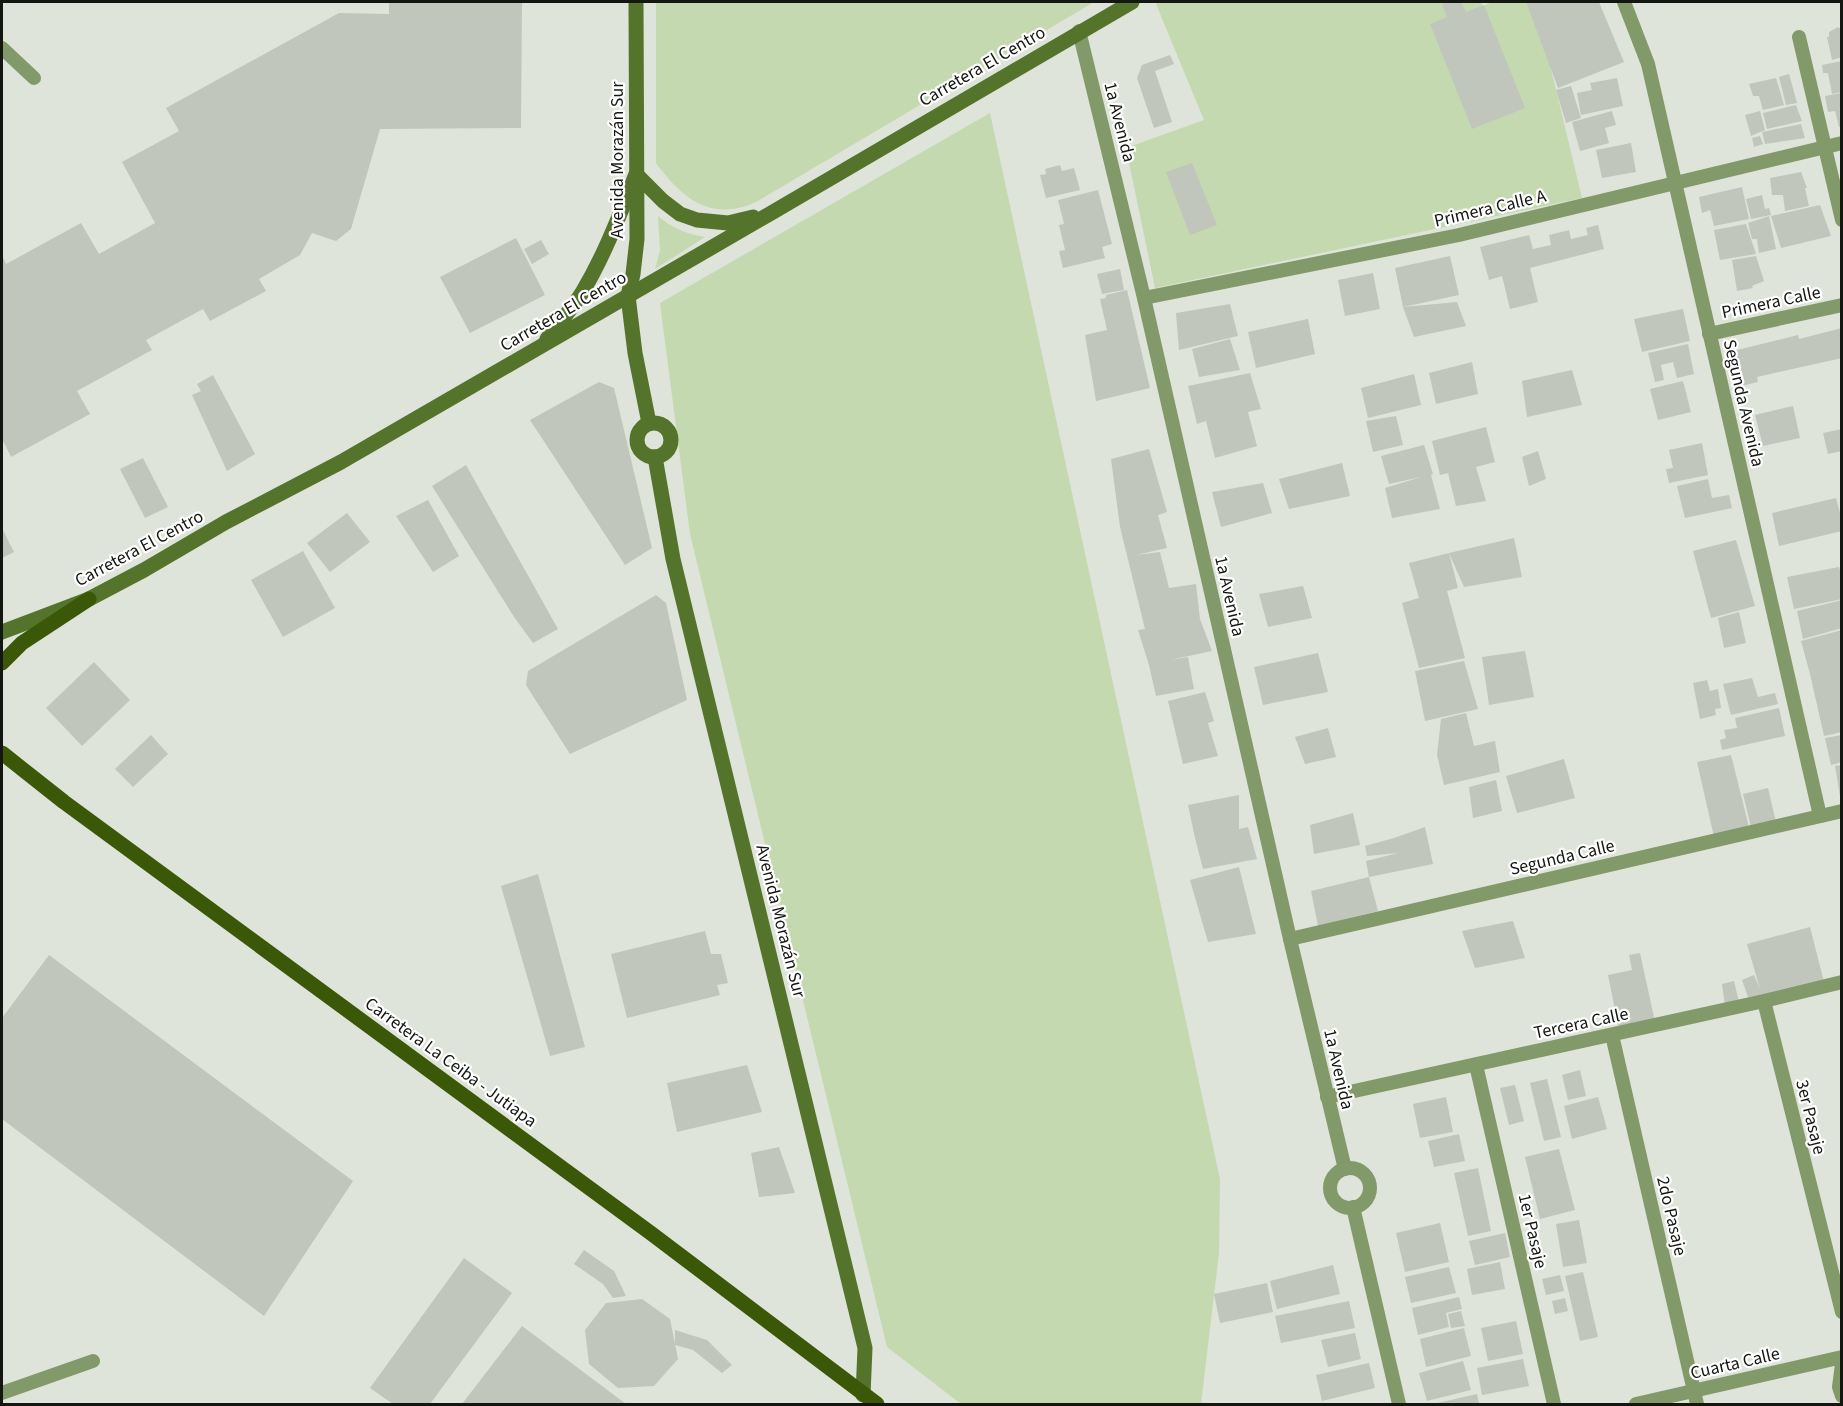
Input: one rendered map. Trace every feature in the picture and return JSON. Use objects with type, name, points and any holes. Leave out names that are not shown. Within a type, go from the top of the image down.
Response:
[{"type":"main road","name":"Avenida Morazán Sur","points":[[636,2],[638,239],[628,296],[635,353],[649,423]]},
{"type":"main road","name":"Carretera El Centro","points":[[2,632],[88,599],[341,462],[1132,2]]},
{"type":"main road","points":[[541,346],[581,294],[600,260],[636,174],[663,201],[680,214],[697,220],[728,224],[773,212]]},
{"type":"main road","points":[[654,422],[665,426],[671,436],[666,452],[655,457],[645,454],[636,440],[640,429],[654,422]]},
{"type":"main road","name":"Avenida Morazán Sur","points":[[655,457],[676,570],[865,1348],[863,1395]]},
{"type":"main road","points":[[2,663],[21,643],[88,599]]},
{"type":"main road","name":"Carretera La Ceiba - Jutiapa","points":[[2,753],[64,802],[644,1227],[877,1404]]},
{"type":"street","name":"Segunda Avenida","points":[[1624,2],[1648,64],[1820,816]]},
{"type":"street","name":"1a Avenida","points":[[1079,32],[1144,298],[1290,939],[1345,1169]]},
{"type":"street","points":[[1799,37],[1842,220]]},
{"type":"street","points":[[2,48],[34,78]]},
{"type":"street","name":"Primera Calle A","points":[[1144,298],[1459,235],[1842,143]]},
{"type":"street","name":"Primera Calle","points":[[1709,334],[1842,305]]},
{"type":"street","name":"Segunda Calle","points":[[1290,939],[1842,811]]},
{"type":"street","name":"Tercera Calle","points":[[1327,1097],[1842,982]]},
{"type":"street","name":"3er Pasaje","points":[[1764,1001],[1842,1312]]},
{"type":"street","name":"2do Pasaje","points":[[1612,1035],[1695,1398]]},
{"type":"street","name":"1er Pasaje","points":[[1476,1065],[1554,1404]]},
{"type":"street","points":[[1345,1169],[1357,1169],[1367,1177],[1370,1183],[1369,1196],[1360,1205],[1353,1207],[1341,1205],[1332,1196],[1330,1189],[1334,1177],[1345,1169]]},
{"type":"street","points":[[1353,1207],[1399,1404]]},
{"type":"street","name":"Cuarta Calle","points":[[1636,1404],[1695,1398],[1842,1357]]},
{"type":"street","points":[[2,1393],[93,1361]]},
{"type":"street","points":[[1842,1364],[1839,1387],[1842,1396]]},
{"type":"green space","points":[[656,2],[1094,2],[756,202],[740,208],[725,209],[712,208],[691,199],[672,183],[656,163]]},
{"type":"green space","points":[[1160,2],[1480,2],[1483,6],[1492,2],[1535,2],[1582,198],[1155,288],[1126,148],[1204,120],[1156,4]]},
{"type":"green space","points":[[990,113],[1220,1179],[1219,1253],[1201,1404],[961,1404],[887,1347],[690,534],[660,303]]},
{"type":"green space","points":[[658,216],[680,230],[705,237],[655,269],[660,251]]},
{"type":"building","points":[[389,2],[522,2],[521,128],[380,129],[351,229],[336,241],[312,233],[300,255],[259,279],[266,291],[210,321],[203,309],[146,340],[152,350],[77,391],[90,414],[11,457],[2,439],[2,255],[6,264],[81,223],[99,254],[155,223],[122,162],[179,131],[166,108],[339,13],[389,14]]},
{"type":"building","points":[[1461,2],[1466,12],[1484,5],[1525,108],[1472,129],[1430,24],[1447,17],[1442,4]]},
{"type":"building","points":[[1526,2],[1599,2],[1624,62],[1558,88]]},
{"type":"building","points":[[1838,27],[1842,30],[1842,57],[1832,60],[1827,37],[1829,37],[1829,32]]},
{"type":"building","points":[[1170,55],[1174,64],[1155,71],[1172,122],[1154,128],[1137,78],[1142,65]]},
{"type":"building","points":[[1842,61],[1842,92],[1832,94],[1828,73],[1823,73],[1822,65]]},
{"type":"building","points":[[1789,74],[1797,103],[1786,105],[1779,77]]},
{"type":"building","points":[[1617,78],[1623,106],[1581,115],[1577,93],[1592,90],[1590,83]]},
{"type":"building","points":[[1776,78],[1784,105],[1763,110],[1759,96],[1753,96],[1749,84]]},
{"type":"building","points":[[1571,86],[1581,118],[1566,123],[1556,90]]},
{"type":"building","points":[[1842,93],[1842,127],[1839,127],[1835,111],[1828,112],[1825,96]]},
{"type":"building","points":[[1796,105],[1802,121],[1767,129],[1763,113]]},
{"type":"building","points":[[1612,111],[1616,125],[1605,128],[1609,143],[1580,151],[1572,122]]},
{"type":"building","points":[[1760,111],[1765,130],[1751,136],[1745,115]]},
{"type":"building","points":[[1801,124],[1805,138],[1765,144],[1762,132]]},
{"type":"building","points":[[1760,136],[1763,144],[1754,147],[1752,138]]},
{"type":"building","points":[[1631,143],[1636,172],[1602,178],[1596,150]]},
{"type":"building","points":[[1192,163],[1217,225],[1190,235],[1166,172]]},
{"type":"building","points":[[1060,165],[1062,171],[1074,168],[1080,190],[1046,198],[1040,175],[1046,174],[1045,169]]},
{"type":"building","points":[[1801,172],[1807,188],[1805,188],[1809,206],[1785,211],[1783,195],[1772,195],[1770,178]]},
{"type":"building","points":[[1742,187],[1749,219],[1714,226],[1710,210],[1702,213],[1699,197]]},
{"type":"building","points":[[1098,190],[1112,244],[1102,247],[1105,258],[1063,268],[1059,251],[1065,250],[1059,225],[1064,224],[1058,200]]},
{"type":"building","points":[[1762,195],[1765,209],[1769,208],[1771,215],[1751,219],[1746,199]]},
{"type":"building","points":[[1820,205],[1831,236],[1781,248],[1771,216]]},
{"type":"building","points":[[1769,216],[1776,249],[1759,253],[1757,239],[1752,239],[1748,223]]},
{"type":"building","points":[[1746,224],[1756,254],[1720,260],[1714,230]]},
{"type":"building","points":[[1598,225],[1604,249],[1530,268],[1538,302],[1510,309],[1502,276],[1489,280],[1480,247],[1529,235],[1533,249],[1551,245],[1549,235],[1569,230],[1571,239],[1588,235],[1586,228]]},
{"type":"building","points":[[516,238],[545,295],[470,333],[440,277]]},
{"type":"building","points":[[541,240],[549,254],[532,264],[524,249]]},
{"type":"building","points":[[1450,256],[1459,295],[1403,307],[1395,268]]},
{"type":"building","points":[[1756,256],[1764,281],[1752,286],[1753,288],[1737,291],[1732,260]]},
{"type":"building","points":[[1120,269],[1124,290],[1102,294],[1097,274]]},
{"type":"building","points":[[1373,273],[1380,309],[1345,316],[1338,280]]},
{"type":"building","points":[[1127,290],[1150,388],[1096,401],[1085,335],[1107,330],[1100,299],[1106,298],[1106,295]]},
{"type":"building","points":[[1457,302],[1466,326],[1414,337],[1403,307]]},
{"type":"building","points":[[1230,304],[1238,336],[1179,350],[1176,313]]},
{"type":"building","points":[[1683,309],[1690,341],[1642,352],[1634,319]]},
{"type":"building","points":[[1308,319],[1315,354],[1256,368],[1248,332]]},
{"type":"building","points":[[1842,328],[1842,358],[1757,377],[1758,382],[1741,386],[1738,372],[1733,371],[1731,361],[1735,359],[1733,351],[1798,335],[1799,339]]},
{"type":"building","points":[[1230,339],[1240,370],[1199,377],[1192,349]]},
{"type":"building","points":[[1688,344],[1694,374],[1677,378],[1673,362],[1661,365],[1664,380],[1655,382],[1648,353]]},
{"type":"building","points":[[1472,362],[1478,394],[1436,404],[1429,373]]},
{"type":"building","points":[[1572,370],[1582,405],[1527,417],[1522,381]]},
{"type":"building","points":[[1250,373],[1261,409],[1248,412],[1257,446],[1215,458],[1206,421],[1197,424],[1188,386]]},
{"type":"building","points":[[1414,374],[1421,405],[1368,418],[1361,388]]},
{"type":"building","points":[[213,375],[255,454],[227,471],[192,395],[201,391],[197,384]]},
{"type":"building","points":[[1683,381],[1691,412],[1658,420],[1650,389]]},
{"type":"building","points":[[599,382],[614,388],[652,548],[625,565],[530,420]]},
{"type":"building","points":[[1793,406],[1800,438],[1763,446],[1755,415]]},
{"type":"building","points":[[1396,416],[1403,445],[1373,452],[1366,421]]},
{"type":"building","points":[[1486,427],[1495,462],[1476,467],[1486,501],[1456,506],[1448,473],[1440,475],[1432,441]]},
{"type":"building","points":[[1842,429],[1842,451],[1828,454],[1823,433]]},
{"type":"building","points":[[1702,443],[1708,475],[1669,483],[1666,469],[1673,468],[1669,450]]},
{"type":"building","points":[[1424,445],[1440,509],[1392,518],[1385,488],[1421,477],[1389,484],[1381,456]]},
{"type":"building","points":[[1149,449],[1167,512],[1158,515],[1167,548],[1136,555],[1160,552],[1169,588],[1196,584],[1200,619],[1212,651],[1170,660],[1188,657],[1194,689],[1156,696],[1138,630],[1145,629],[1120,527],[1111,459]]},
{"type":"building","points":[[1538,451],[1546,479],[1529,486],[1522,457]]},
{"type":"building","points":[[143,458],[168,507],[145,518],[120,469]]},
{"type":"building","points":[[1342,463],[1350,496],[1289,509],[1279,479]]},
{"type":"building","points":[[466,465],[558,629],[533,643],[514,617],[432,486]]},
{"type":"building","points":[[1708,479],[1712,498],[1729,495],[1732,508],[1685,518],[1677,486]]},
{"type":"building","points":[[1263,483],[1272,513],[1221,527],[1212,492]]},
{"type":"building","points":[[1836,498],[1842,520],[1842,531],[1779,546],[1772,513]]},
{"type":"building","points":[[428,500],[459,556],[433,572],[396,516]]},
{"type":"building","points":[[347,513],[370,542],[330,572],[307,543]]},
{"type":"building","points":[[2,528],[14,552],[2,558]]},
{"type":"building","points":[[1514,538],[1522,577],[1464,587],[1449,553]]},
{"type":"building","points":[[1736,540],[1755,606],[1711,618],[1693,551]]},
{"type":"building","points":[[303,551],[335,608],[283,637],[251,580]]},
{"type":"building","points":[[1449,553],[1458,588],[1447,591],[1465,658],[1419,668],[1402,603],[1419,598],[1409,563]]},
{"type":"building","points":[[1839,567],[1842,578],[1842,599],[1794,609],[1787,577]]},
{"type":"building","points":[[1303,586],[1312,618],[1268,627],[1259,594]]},
{"type":"building","points":[[656,595],[666,603],[687,700],[570,754],[526,685],[528,671]]},
{"type":"building","points":[[1842,600],[1842,628],[1803,639],[1797,611]]},
{"type":"building","points":[[1739,612],[1746,643],[1724,648],[1718,618]]},
{"type":"building","points":[[1842,630],[1842,732],[1824,736],[1801,641]]},
{"type":"building","points":[[1525,651],[1534,697],[1489,705],[1482,657]]},
{"type":"building","points":[[1318,653],[1328,692],[1263,705],[1254,667]]},
{"type":"building","points":[[1464,661],[1478,709],[1425,721],[1415,671]]},
{"type":"building","points":[[94,662],[130,700],[82,746],[46,708]]},
{"type":"building","points":[[1752,678],[1758,697],[1775,693],[1778,704],[1731,715],[1723,684]]},
{"type":"building","points":[[1707,680],[1710,691],[1718,689],[1721,708],[1715,709],[1716,715],[1700,719],[1693,683]]},
{"type":"building","points":[[1205,692],[1214,721],[1208,723],[1218,756],[1183,764],[1168,701]]},
{"type":"building","points":[[1779,708],[1785,736],[1722,750],[1720,740],[1726,738],[1724,730],[1737,728],[1735,718]]},
{"type":"building","points":[[1466,713],[1474,746],[1495,741],[1500,772],[1444,785],[1437,755],[1441,719]]},
{"type":"building","points":[[1328,728],[1336,757],[1305,764],[1295,737]]},
{"type":"building","points":[[151,735],[168,754],[133,787],[115,769]]},
{"type":"building","points":[[1842,735],[1842,762],[1831,765],[1825,738]]},
{"type":"building","points":[[1731,755],[1749,827],[1714,837],[1697,762]]},
{"type":"building","points":[[1564,759],[1575,798],[1517,813],[1506,776]]},
{"type":"building","points":[[1842,765],[1842,796],[1840,796],[1835,766]]},
{"type":"building","points":[[1496,780],[1502,811],[1473,818],[1469,787]]},
{"type":"building","points":[[1768,788],[1776,822],[1751,827],[1743,794]]},
{"type":"building","points":[[1239,795],[1239,829],[1248,827],[1257,859],[1203,869],[1188,805]]},
{"type":"building","points":[[1353,813],[1360,845],[1314,854],[1310,825]]},
{"type":"building","points":[[1425,827],[1433,864],[1369,877],[1366,861],[1398,853],[1367,856],[1365,846]]},
{"type":"building","points":[[1239,867],[1256,934],[1208,942],[1190,880]]},
{"type":"building","points":[[538,874],[585,1047],[550,1056],[501,886]]},
{"type":"building","points":[[1369,877],[1378,911],[1318,926],[1311,891]]},
{"type":"building","points":[[1513,921],[1525,958],[1475,968],[1462,931]]},
{"type":"building","points":[[1810,927],[1824,982],[1748,997],[1742,980],[1754,975],[1760,989],[1747,944]]},
{"type":"building","points":[[705,931],[711,954],[721,954],[728,983],[717,985],[720,995],[627,1018],[611,954]]},
{"type":"building","points":[[1640,953],[1655,1022],[1619,1029],[1608,975],[1632,970],[1629,955]]},
{"type":"building","points":[[49,955],[353,1181],[264,1316],[2,1119],[2,1018]]},
{"type":"building","points":[[1734,981],[1739,1002],[1725,1006],[1722,984]]},
{"type":"building","points":[[747,1065],[762,1112],[677,1132],[667,1083]]},
{"type":"building","points":[[1580,1070],[1586,1096],[1568,1100],[1562,1075]]},
{"type":"building","points":[[1547,1079],[1561,1137],[1544,1141],[1530,1083]]},
{"type":"building","points":[[1515,1085],[1524,1121],[1509,1125],[1500,1088]]},
{"type":"building","points":[[1446,1097],[1453,1132],[1420,1138],[1413,1104]]},
{"type":"building","points":[[1598,1097],[1607,1129],[1572,1139],[1564,1106]]},
{"type":"building","points":[[1459,1134],[1465,1161],[1434,1167],[1428,1141]]},
{"type":"building","points":[[779,1147],[795,1193],[759,1197],[751,1153]]},
{"type":"building","points":[[1559,1149],[1575,1210],[1540,1219],[1525,1157]]},
{"type":"building","points":[[1478,1168],[1491,1231],[1468,1236],[1454,1173]]},
{"type":"building","points":[[1579,1220],[1587,1263],[1563,1267],[1556,1224]]},
{"type":"building","points":[[1440,1223],[1449,1262],[1405,1272],[1396,1233]]},
{"type":"building","points":[[1505,1233],[1510,1257],[1475,1265],[1469,1241]]},
{"type":"building","points":[[584,1250],[614,1271],[626,1296],[613,1298],[603,1284],[574,1264]]},
{"type":"building","points":[[464,1258],[512,1293],[430,1404],[393,1404],[370,1388]]},
{"type":"building","points":[[1500,1262],[1505,1289],[1472,1295],[1467,1269]]},
{"type":"building","points":[[1333,1265],[1340,1294],[1277,1309],[1270,1281]]},
{"type":"building","points":[[1449,1267],[1456,1293],[1411,1303],[1405,1277]]},
{"type":"building","points":[[1583,1272],[1598,1337],[1580,1341],[1565,1276]]},
{"type":"building","points":[[1560,1275],[1564,1291],[1546,1295],[1542,1279]]},
{"type":"building","points":[[1267,1283],[1273,1312],[1220,1323],[1214,1294]]},
{"type":"building","points":[[1459,1297],[1462,1309],[1446,1313],[1449,1327],[1418,1335],[1412,1308]]},
{"type":"building","points":[[1565,1298],[1568,1311],[1555,1314],[1552,1301]]},
{"type":"building","points":[[642,1299],[670,1319],[678,1359],[654,1386],[618,1388],[589,1364],[585,1330],[606,1303]]},
{"type":"building","points":[[1349,1301],[1355,1328],[1281,1343],[1275,1316]]},
{"type":"building","points":[[1461,1311],[1465,1326],[1451,1328],[1448,1314]]},
{"type":"building","points":[[1516,1321],[1523,1354],[1488,1361],[1481,1328]]},
{"type":"building","points":[[522,1326],[626,1404],[462,1404]]},
{"type":"building","points":[[1464,1328],[1471,1356],[1426,1367],[1420,1339]]},
{"type":"building","points":[[675,1330],[707,1340],[732,1365],[722,1373],[693,1350],[675,1345]]},
{"type":"building","points":[[1355,1333],[1361,1359],[1328,1367],[1321,1340]]},
{"type":"building","points":[[1523,1359],[1529,1386],[1482,1395],[1477,1368]]},
{"type":"building","points":[[1463,1361],[1471,1390],[1427,1401],[1419,1373]]},
{"type":"building","points":[[1369,1363],[1375,1388],[1322,1401],[1316,1375]]},
{"type":"building","points":[[1477,1394],[1479,1404],[1433,1404]]}]
